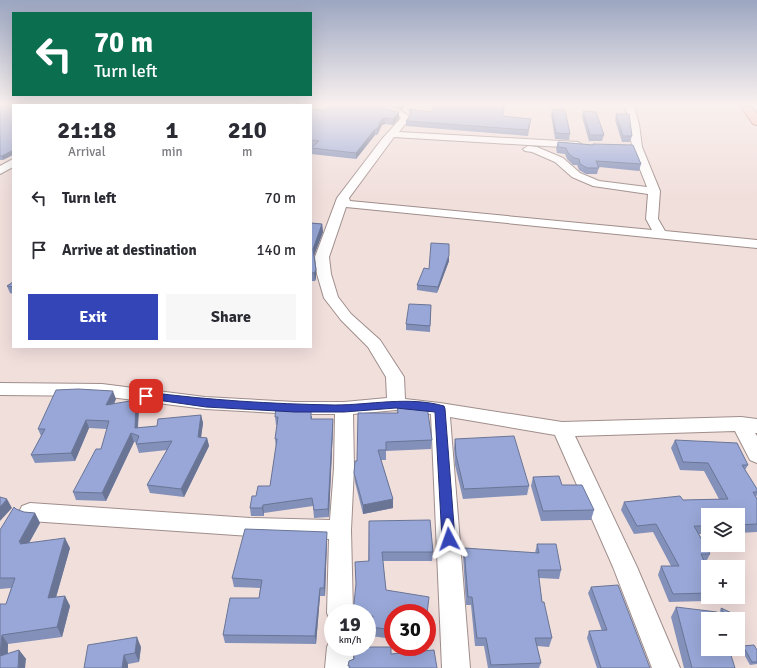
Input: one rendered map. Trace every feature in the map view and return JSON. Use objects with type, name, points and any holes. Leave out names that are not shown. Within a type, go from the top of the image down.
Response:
[{"type":"street","points":[[391,135],[342,198],[343,201],[322,257],[327,288],[331,298],[346,318],[374,344],[395,377],[396,404]]},
{"type":"street","points":[[425,135],[588,145]]},
{"type":"street","points":[[636,135],[637,147],[654,191],[652,219],[660,234]]},
{"type":"street","points":[[498,145],[534,150],[558,160],[576,174],[597,184],[654,191]]},
{"type":"street","points":[[624,146],[637,147]]},
{"type":"street","points":[[0,171],[12,163]]},
{"type":"street","points":[[343,201],[347,204],[394,209],[757,244]]},
{"type":"street","points":[[0,389],[102,390],[206,403],[295,408],[344,408],[396,404],[440,409],[562,429],[749,425],[757,456]]},
{"type":"street","points":[[340,604],[340,530],[344,468],[344,408]]},
{"type":"street","points":[[440,409],[456,668]]},
{"type":"street","points":[[562,429],[625,568],[666,668]]},
{"type":"street","points":[[30,512],[250,527],[340,530]]},
{"type":"street","points":[[339,668],[340,656]]},
{"type":"building","points":[[0,135],[12,135],[12,151],[0,156]]},
{"type":"building","points":[[312,135],[370,135],[356,153],[312,148],[319,141],[312,140]]},
{"type":"building","points":[[558,142],[593,145],[633,145],[641,164],[596,161],[599,168],[587,168],[580,164],[579,159],[574,158],[568,153],[566,148],[558,147]]},
{"type":"building","points":[[312,223],[322,224],[313,249],[316,270],[312,273]]},
{"type":"building","points":[[431,243],[449,244],[449,255],[438,287],[417,285],[424,268],[429,269]]},
{"type":"building","points":[[12,283],[12,287],[7,286]]},
{"type":"building","points":[[409,304],[431,305],[430,326],[406,324]]},
{"type":"building","points":[[78,389],[113,391],[106,405],[136,400],[135,428],[157,426],[158,419],[201,415],[198,437],[207,438],[181,489],[147,485],[172,441],[136,444],[139,436],[131,433],[102,493],[73,492],[96,449],[101,449],[109,421],[86,420],[71,453],[31,455],[45,429],[38,429],[56,390]]},
{"type":"building","points":[[397,405],[427,406],[432,440],[386,442],[386,450],[378,450],[393,499],[363,505],[354,473],[355,461],[357,461],[358,413],[398,413]]},
{"type":"building","points":[[276,407],[311,408],[311,419],[333,419],[328,509],[314,510],[312,498],[263,505],[262,508],[250,508],[252,496],[256,496],[258,486],[270,486],[277,439],[275,439],[278,417],[275,417]]},
{"type":"building","points":[[514,436],[529,486],[464,489],[456,455],[455,439]]},
{"type":"building","points":[[675,440],[737,443],[748,465],[742,465],[757,489],[757,492],[753,492],[757,499],[757,524],[745,525],[745,508],[701,508],[701,526],[694,526],[701,538],[701,552],[709,552],[710,554],[701,554],[704,560],[701,560],[701,593],[673,594],[661,566],[679,566],[656,524],[637,526],[624,502],[680,496],[683,500],[728,499],[708,463],[683,462]]},
{"type":"building","points":[[559,476],[562,485],[582,485],[594,510],[543,511],[533,477]]},
{"type":"building","points":[[0,497],[7,499],[0,507]]},
{"type":"building","points":[[14,507],[24,512],[35,513],[19,542],[21,542],[20,544],[65,538],[48,598],[65,596],[57,627],[2,635],[0,654],[0,604],[6,604],[15,578],[0,578],[0,530]]},
{"type":"building","points":[[430,520],[433,552],[382,552],[386,590],[429,597],[428,604],[384,604],[384,629],[376,628],[376,604],[354,604],[356,584],[355,562],[369,561],[369,521]]},
{"type":"building","points":[[245,529],[327,532],[324,588],[320,588],[315,636],[223,635],[230,598],[259,598],[262,580],[232,578]]},
{"type":"building","points":[[537,544],[556,544],[561,570],[538,570],[542,602],[544,602],[552,638],[535,638],[541,663],[491,665],[486,638],[477,638],[472,597],[468,597],[464,548],[539,553]]},
{"type":"building","points":[[618,585],[650,668],[601,668],[589,631],[607,630],[591,587]]},
{"type":"building","points":[[676,607],[717,612],[701,612],[701,656],[731,656],[735,668],[692,668]]},
{"type":"building","points":[[721,608],[730,612],[724,612]]},
{"type":"building","points":[[137,637],[135,653],[124,655],[122,668],[84,668],[88,645]]},
{"type":"building","points":[[754,645],[757,650],[757,662],[752,662],[745,650],[745,646]]},
{"type":"building","points":[[376,647],[384,647],[384,656],[435,656],[437,668],[349,668],[349,661],[354,659],[354,656],[376,656]]},
{"type":"building","points":[[19,650],[18,668],[0,668],[0,656]]},
{"type":"route","points":[[146,396],[206,403],[295,408],[344,408],[396,404],[440,409],[449,539]]}]
